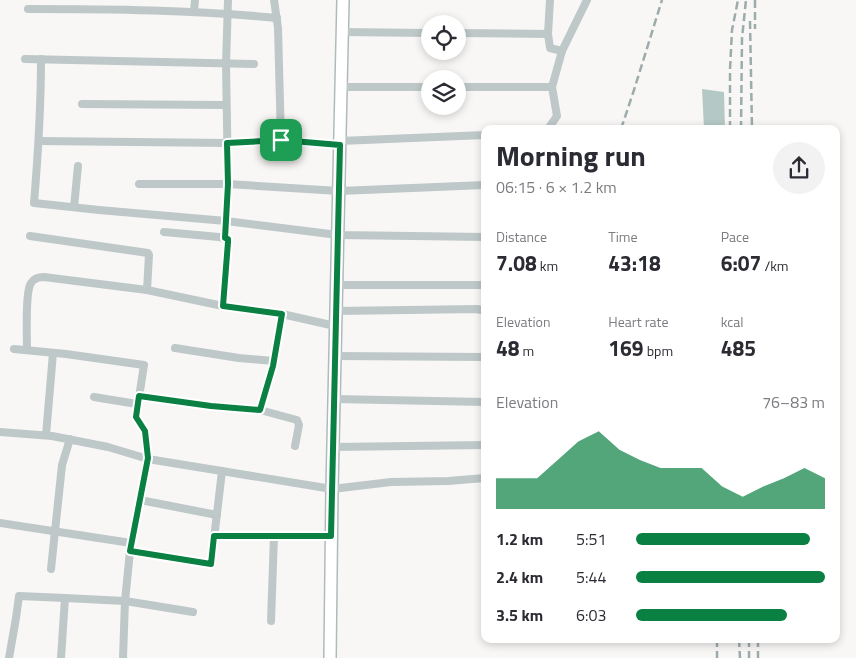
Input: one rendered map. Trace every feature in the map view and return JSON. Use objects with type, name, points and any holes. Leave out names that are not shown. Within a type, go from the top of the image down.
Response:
[{"type":"main road","points":[[330,658],[332,447],[343,0]]},
{"type":"street","points":[[104,0],[105,9]]},
{"type":"street","points":[[194,0],[194,12]]},
{"type":"street","points":[[223,306],[228,242],[228,239],[225,238],[228,184],[226,64],[228,0]]},
{"type":"street","points":[[274,0],[278,28],[281,140]]},
{"type":"street","points":[[550,0],[548,34],[550,48],[562,51]]},
{"type":"street","points":[[551,125],[557,116],[552,87],[562,51],[587,0]]},
{"type":"street","points":[[28,9],[105,9],[229,13],[277,18]]},
{"type":"street","points":[[342,32],[421,33]]},
{"type":"street","points":[[466,33],[548,34]]},
{"type":"street","points":[[25,59],[254,64]]},
{"type":"street","points":[[41,59],[40,141],[34,203],[226,221],[338,236],[481,237]]},
{"type":"street","points":[[341,86],[421,87]]},
{"type":"street","points":[[466,87],[552,87]]},
{"type":"street","points":[[82,104],[226,106]]},
{"type":"street","points":[[40,141],[227,143],[281,140],[340,143],[481,135]]},
{"type":"street","points":[[74,208],[78,166]]},
{"type":"street","points":[[139,184],[228,184],[338,191],[481,184]]},
{"type":"street","points":[[164,232],[225,238]]},
{"type":"street","points":[[30,236],[148,253],[147,290]]},
{"type":"street","points":[[27,350],[28,296],[30,284],[38,277],[147,290],[223,306],[282,314],[335,326]]},
{"type":"street","points":[[336,285],[481,285]]},
{"type":"street","points":[[336,311],[481,311]]},
{"type":"street","points":[[260,410],[274,361],[282,314]]},
{"type":"street","points":[[175,348],[239,358],[274,361]]},
{"type":"street","points":[[14,349],[144,366],[136,417],[145,431],[148,458],[130,547],[125,601],[124,658]]},
{"type":"street","points":[[46,435],[53,353]]},
{"type":"street","points":[[335,356],[481,357]]},
{"type":"street","points":[[94,397],[260,410],[297,420],[299,425],[295,446]]},
{"type":"street","points":[[334,399],[481,402]]},
{"type":"street","points":[[0,432],[46,435],[70,439],[148,458],[332,489],[391,482],[481,478]]},
{"type":"street","points":[[51,570],[62,466],[70,439]]},
{"type":"street","points":[[332,447],[481,445]]},
{"type":"street","points":[[0,524],[55,532],[211,564],[222,471]]},
{"type":"street","points":[[140,500],[217,516]]},
{"type":"street","points":[[214,536],[331,536]]},
{"type":"street","points":[[271,621],[274,536]]},
{"type":"street","points":[[10,658],[19,596],[125,601],[193,612]]},
{"type":"street","points":[[60,658],[65,598]]},
{"type":"shaded area","points":[[702,89],[724,92],[725,125],[704,125]]},
{"type":"railway","points":[[622,125],[662,0]]},
{"type":"railway","points":[[730,125],[732,30],[738,0]]},
{"type":"railway","points":[[741,125],[742,38],[746,0]]},
{"type":"railway","points":[[755,0],[755,29]]},
{"type":"railway","points":[[750,21],[752,125]]},
{"type":"railway","points":[[717,643],[717,658]]},
{"type":"railway","points":[[739,643],[740,658]]},
{"type":"railway","points":[[749,643],[749,658]]},
{"type":"railway","points":[[758,643],[758,658]]},
{"type":"route","points":[[281,140],[340,145],[331,536],[214,536],[211,564],[130,551],[148,458],[145,431],[136,417],[139,396],[211,406],[260,410],[273,366],[282,314],[223,306],[228,242],[228,239],[225,238],[228,184],[227,143],[281,140]]}]
